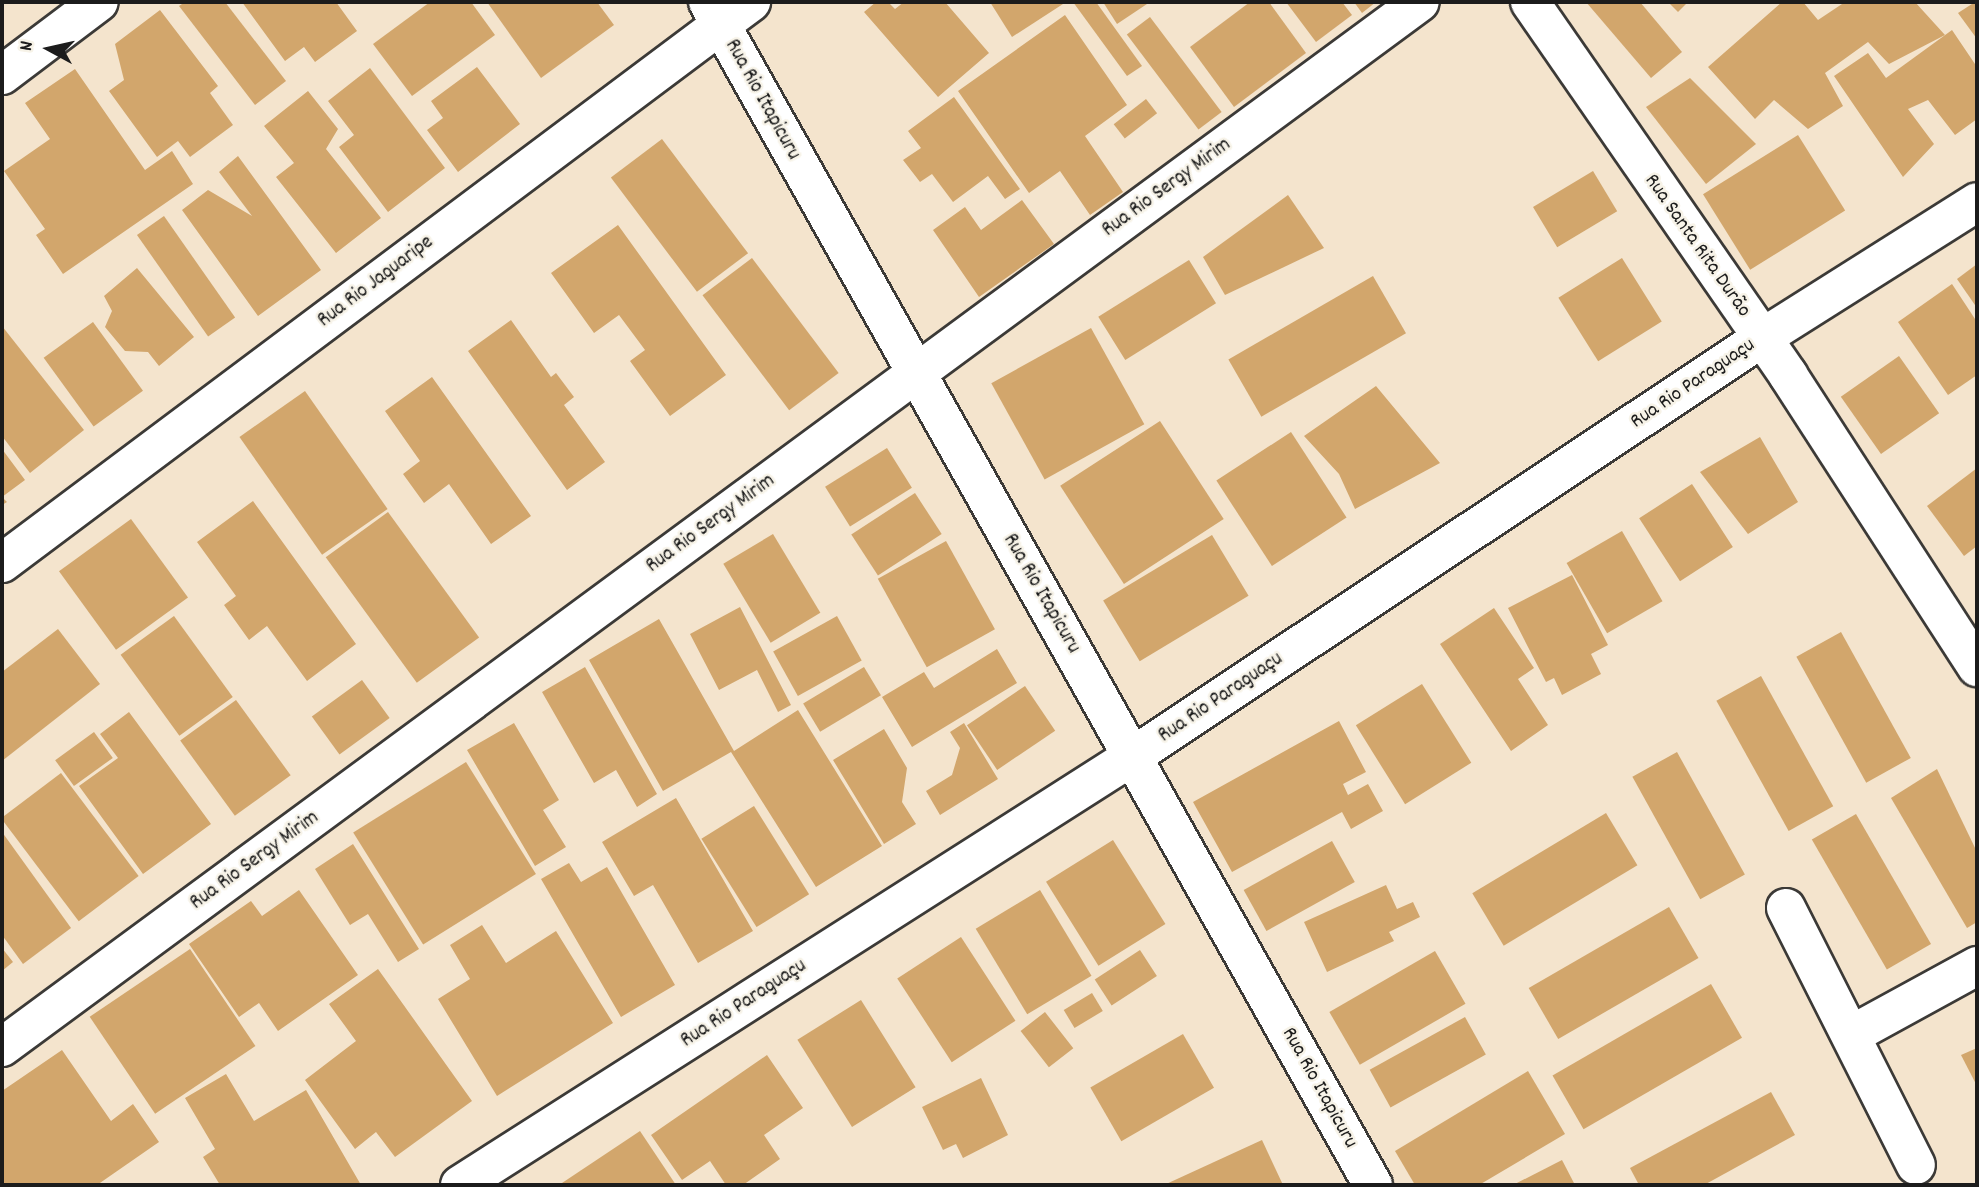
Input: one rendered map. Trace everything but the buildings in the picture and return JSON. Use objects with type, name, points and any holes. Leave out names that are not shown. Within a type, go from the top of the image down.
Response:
[{"type":"street","points":[[2,75],[99,2]]},
{"type":"street","name":"Rua Rio Jaguaripe","points":[[2,563],[714,13],[751,2]]},
{"type":"street","name":"Rua Rio Sergy Mirim","points":[[2,1047],[1420,2]]},
{"type":"street","name":"Rua Santa Rita Durão","points":[[1530,2],[1762,338],[1977,667]]},
{"type":"street","name":"Rua Rio Itapicuru","points":[[714,13],[1373,1185]]},
{"type":"street","name":"Rua Rio Paraguaçu","points":[[460,1185],[1133,756],[1762,338],[1977,202]]},
{"type":"street","points":[[1786,908],[1916,1165]]},
{"type":"street","points":[[1851,1035],[1977,966]]}]
